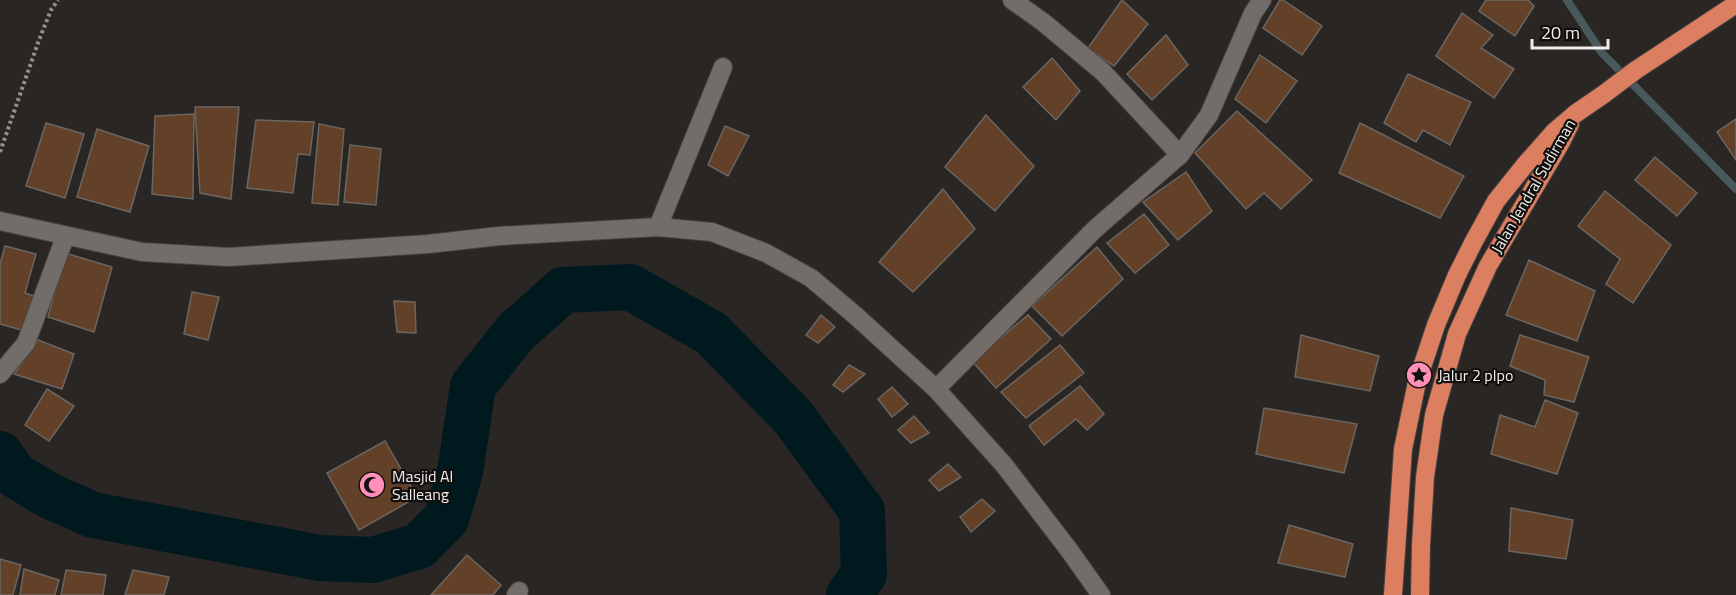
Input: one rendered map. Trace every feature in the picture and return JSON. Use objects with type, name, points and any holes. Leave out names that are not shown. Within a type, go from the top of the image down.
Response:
[{"type":"highway","points":[[1575,114],[1636,70],[1736,4]]},
{"type":"highway","name":"Jalan Jendral Sudirman","points":[[1393,595],[1403,449],[1417,382],[1436,325],[1473,243],[1496,201],[1532,157],[1575,114]]},
{"type":"highway","name":"Jalan Jendral Sudirman","points":[[1420,595],[1425,477],[1432,425],[1457,334],[1488,266],[1560,144],[1575,114]]},
{"type":"street","points":[[1012,0],[1043,22],[1103,72],[1180,155]]},
{"type":"street","points":[[936,389],[1095,229],[1180,155],[1209,115],[1253,13],[1262,0]]},
{"type":"street","points":[[658,226],[723,67]]},
{"type":"street","points":[[0,221],[142,252],[229,258],[405,246],[499,236],[658,226],[712,232],[766,253],[811,278],[936,389],[1004,465],[1101,595]]},
{"type":"street","points":[[0,374],[26,343],[65,237]]},
{"type":"path","points":[[0,152],[39,40],[51,10],[58,0]]},
{"type":"building","points":[[1122,0],[1148,24],[1114,66],[1088,48]]},
{"type":"building","points":[[1280,0],[1322,26],[1302,55],[1263,28]]},
{"type":"building","points":[[1486,0],[1528,0],[1534,6],[1515,36],[1479,11]]},
{"type":"building","points":[[1462,13],[1493,35],[1481,48],[1514,69],[1494,98],[1436,56]]},
{"type":"building","points":[[1166,35],[1188,65],[1152,100],[1127,74]]},
{"type":"building","points":[[1260,55],[1297,81],[1266,123],[1235,99]]},
{"type":"building","points":[[1052,58],[1080,91],[1056,120],[1023,87]]},
{"type":"building","points":[[1408,74],[1471,102],[1450,145],[1423,130],[1416,142],[1384,123]]},
{"type":"building","points":[[195,107],[239,107],[231,199],[200,193]]},
{"type":"building","points":[[1237,111],[1312,180],[1281,209],[1264,193],[1246,209],[1195,153]]},
{"type":"building","points":[[194,114],[193,199],[152,194],[155,116]]},
{"type":"building","points":[[986,115],[1034,166],[995,211],[945,167]]},
{"type":"building","points":[[1736,119],[1736,160],[1717,132]]},
{"type":"building","points":[[256,120],[314,122],[310,155],[298,154],[293,193],[247,188]]},
{"type":"building","points":[[46,123],[84,134],[65,198],[26,186]]},
{"type":"building","points":[[1360,123],[1464,176],[1440,218],[1339,173]]},
{"type":"building","points":[[319,124],[344,129],[338,205],[312,203]]},
{"type":"building","points":[[725,126],[749,136],[728,176],[708,165]]},
{"type":"building","points":[[97,129],[149,146],[130,212],[77,197]]},
{"type":"building","points":[[350,145],[381,149],[376,205],[344,202]]},
{"type":"building","points":[[1655,157],[1697,193],[1677,216],[1635,180]]},
{"type":"building","points":[[1186,172],[1212,211],[1178,240],[1143,202]]},
{"type":"building","points":[[943,189],[975,229],[913,292],[879,262]]},
{"type":"building","points":[[1605,191],[1671,245],[1633,303],[1606,284],[1620,259],[1578,226]]},
{"type":"building","points":[[1144,214],[1169,245],[1135,273],[1107,243]]},
{"type":"building","points":[[5,246],[36,254],[25,293],[34,296],[25,331],[0,324],[0,264]]},
{"type":"building","points":[[1097,247],[1123,279],[1062,336],[1032,306]]},
{"type":"building","points":[[65,253],[112,267],[94,332],[48,317]]},
{"type":"building","points":[[1529,260],[1595,291],[1577,341],[1506,315]]},
{"type":"building","points":[[192,292],[219,297],[208,340],[184,334]]},
{"type":"building","points":[[394,301],[415,302],[416,333],[397,332]]},
{"type":"building","points":[[821,315],[835,327],[818,343],[806,335]]},
{"type":"building","points":[[1028,315],[1051,339],[996,388],[972,361]]},
{"type":"building","points":[[1301,335],[1379,356],[1370,391],[1295,377]]},
{"type":"building","points":[[1520,335],[1589,357],[1574,402],[1544,395],[1545,380],[1510,366]]},
{"type":"building","points":[[38,340],[74,354],[62,389],[14,374]]},
{"type":"building","points":[[1060,345],[1084,373],[1026,418],[1001,392]]},
{"type":"building","points":[[849,365],[865,374],[843,392],[833,385]]},
{"type":"building","points":[[1080,386],[1104,414],[1087,430],[1076,419],[1044,445],[1029,426]]},
{"type":"building","points":[[892,387],[908,404],[892,417],[878,399]]},
{"type":"building","points":[[47,389],[74,406],[49,441],[25,425]]},
{"type":"building","points":[[1545,400],[1578,413],[1557,474],[1491,454],[1500,415],[1535,427]]},
{"type":"building","points":[[1264,408],[1357,424],[1344,473],[1256,454]]},
{"type":"building","points":[[914,416],[929,433],[911,443],[898,430]]},
{"type":"building","name":"Masjid Al Salleang","points":[[385,441],[417,497],[359,530],[327,473]]},
{"type":"building","points":[[948,464],[961,477],[939,491],[929,480]]},
{"type":"building","points":[[982,499],[995,511],[971,532],[960,517]]},
{"type":"building","points":[[1511,508],[1573,520],[1566,559],[1509,551]]},
{"type":"building","points":[[1289,525],[1353,544],[1345,577],[1278,563]]},
{"type":"building","points":[[467,555],[501,585],[493,595],[431,595]]},
{"type":"building","points":[[0,559],[21,565],[13,595],[0,595]]},
{"type":"building","points":[[24,569],[59,580],[55,595],[20,595]]},
{"type":"building","points":[[66,570],[106,575],[103,595],[61,595]]},
{"type":"building","points":[[133,570],[169,577],[164,595],[125,595]]},
{"type":"waterway","points":[[1567,0],[1602,53],[1736,189]]},
{"type":"waterway","points":[[0,454],[15,475],[48,495],[93,515],[320,558],[373,560],[419,546],[446,519],[460,472],[473,386],[515,333],[563,290],[630,287],[711,333],[793,417],[862,511],[864,574],[849,595]]},
{"type":"place","name":"Jalur 2 plpo","points":[[1419,375]]},
{"type":"place","name":"Masjid Al Salleang","points":[[372,485]]}]
